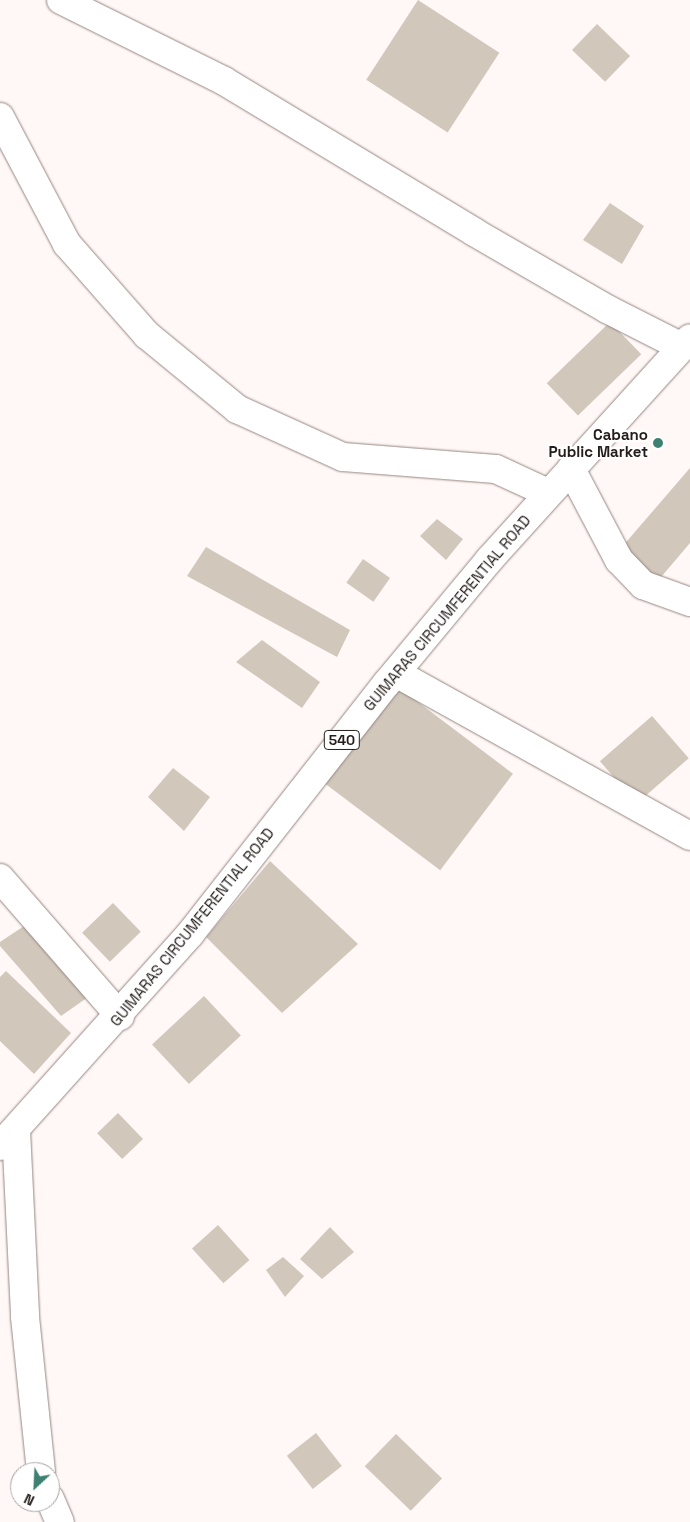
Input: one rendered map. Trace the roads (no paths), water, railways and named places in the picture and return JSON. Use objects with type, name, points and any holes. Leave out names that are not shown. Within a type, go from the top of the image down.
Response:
[{"type":"street","points":[[60,0],[224,81],[474,232],[607,309],[686,342]]},
{"type":"street","points":[[0,117],[67,244],[147,334],[237,410],[343,457],[496,469],[548,493]]},
{"type":"street","name":"GUIMARAS CIRCUMFERENTIAL ROAD","points":[[8,1138],[120,1016],[190,934],[396,672],[548,493],[686,342]]},
{"type":"street","points":[[571,469],[619,560],[643,584],[690,602]]},
{"type":"street","points":[[396,672],[690,836]]},
{"type":"street","points":[[0,878],[120,1016]]},
{"type":"street","points":[[8,1138],[40,1462]]},
{"type":"place","name":"Cabano Public Market","points":[[658,443]]}]
